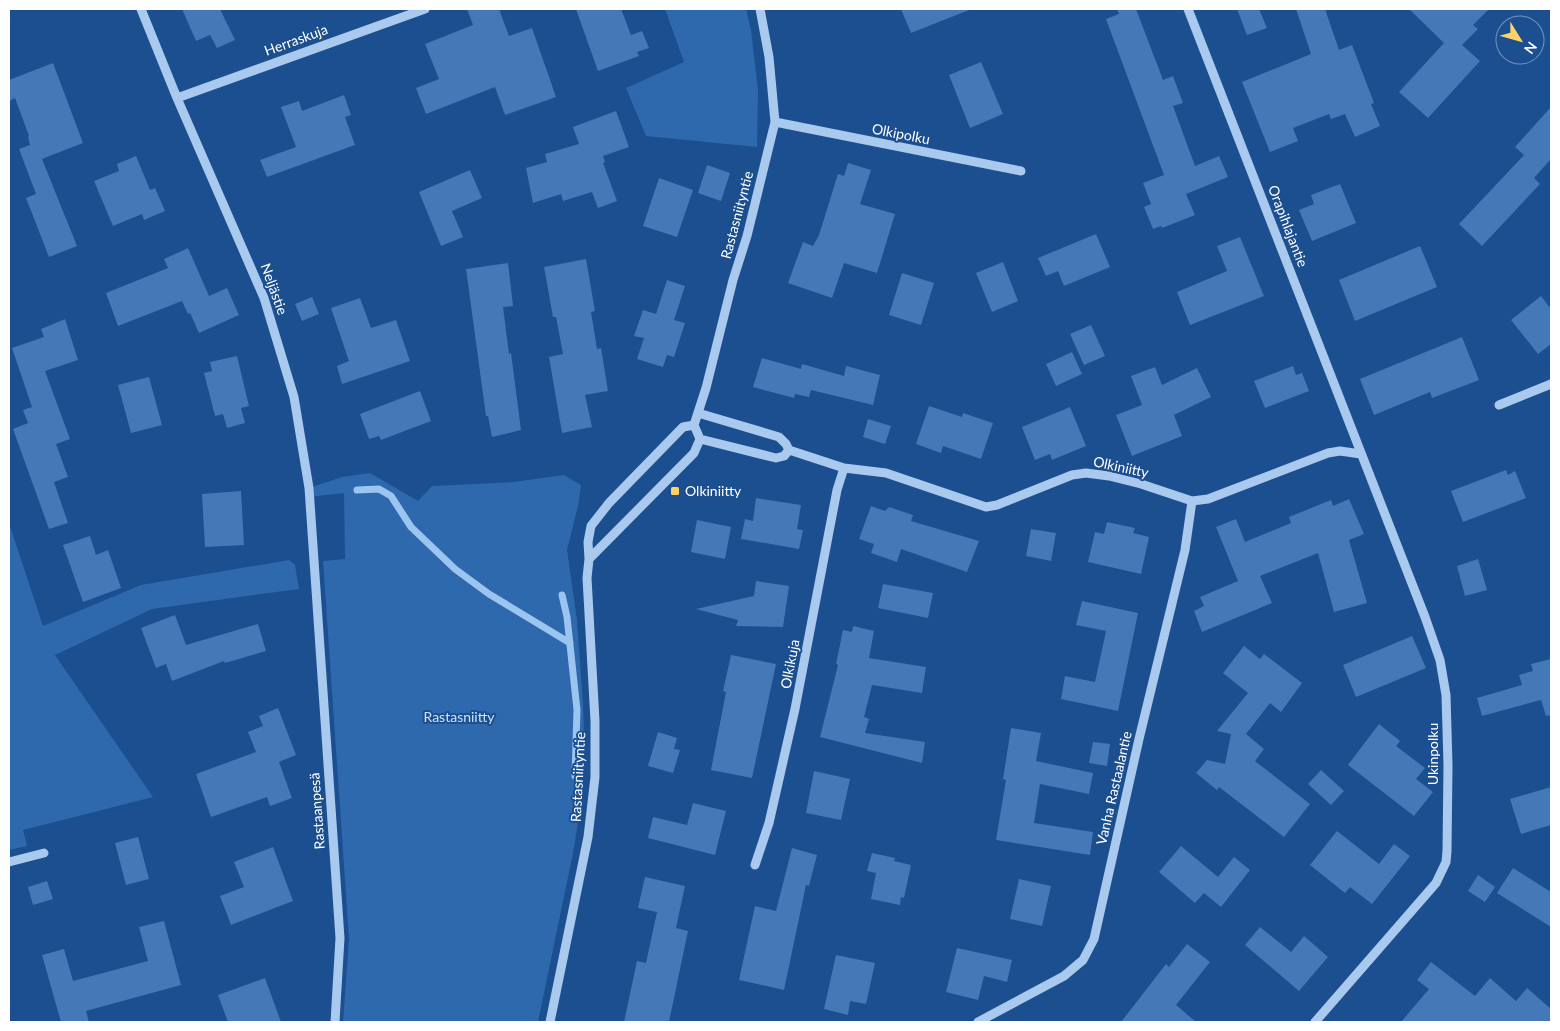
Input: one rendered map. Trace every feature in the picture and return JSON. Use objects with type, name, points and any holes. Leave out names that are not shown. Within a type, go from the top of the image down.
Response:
[{"type":"street","name":"Neljästie","points":[[141,9],[177,98],[264,298],[294,397],[309,488],[316,597]]},
{"type":"street","name":"Herraskuja","points":[[177,98],[425,9]]},
{"type":"street","name":"Rastasniityntie","points":[[550,1022],[588,837],[595,777],[594,712],[587,578],[588,542],[591,526],[598,516],[683,427],[694,425],[698,413],[706,388],[732,280],[747,236],[775,122],[769,57],[760,9]]},
{"type":"street","name":"Orapihlajantie","points":[[1188,9],[1361,454]]},
{"type":"street","name":"Olkipolku","points":[[775,122],[1021,171]]},
{"type":"street","points":[[1499,405],[1551,384]]},
{"type":"street","name":"Olkiniitty","points":[[698,413],[779,437],[789,450],[844,468],[886,473],[986,507],[997,505],[1072,475],[1086,473],[1109,476],[1141,484],[1192,501]]},
{"type":"street","points":[[589,559],[694,452],[700,439],[694,425]]},
{"type":"street","points":[[700,439],[776,458],[784,456],[789,450]]},
{"type":"street","points":[[1192,501],[1217,496],[1328,453],[1340,451],[1361,454]]},
{"type":"street","name":"Ukinpolku","points":[[1315,1022],[1436,883],[1446,862],[1447,851],[1448,765],[1444,675],[1425,617],[1361,454]]},
{"type":"street","name":"Olkikuja","points":[[755,865],[769,823],[795,709],[837,490],[844,468]]},
{"type":"street","name":"Vanha Rastaalantie","points":[[978,1022],[1064,976],[1084,960],[1094,939],[1139,739],[1185,550],[1192,501]]},
{"type":"street","name":"Rastaanpesä","points":[[316,597],[340,938],[334,1022]]},
{"type":"street","points":[[9,862],[44,853]]},
{"type":"green space","points":[[665,9],[746,9],[751,30],[758,90],[757,147],[646,136],[626,88],[684,62]]},
{"type":"green space","name":"Rastasniitty","points":[[370,473],[418,501],[432,486],[514,482],[564,475],[581,485],[567,550],[577,620],[583,704],[585,766],[583,792],[573,853],[538,1022],[343,1022],[349,938],[323,561],[345,559],[344,493],[309,497],[309,488],[342,477]]},
{"type":"green space","points":[[9,523],[43,626],[141,585],[289,560],[295,565],[299,589],[152,609],[55,655],[153,797],[23,830],[27,846],[9,850]]},
{"type":"building","points":[[182,9],[220,9],[235,40],[217,48],[210,35],[196,41]]},
{"type":"building","points":[[467,9],[499,9],[509,36],[532,28],[556,97],[505,115],[495,87],[426,114],[416,88],[439,79],[425,44],[473,25]]},
{"type":"building","points":[[576,9],[621,9],[631,35],[642,31],[649,48],[637,52],[639,56],[598,71]]},
{"type":"building","points":[[901,9],[969,9],[969,10],[911,33]]},
{"type":"building","points":[[1117,9],[1136,9],[1163,80],[1173,76],[1183,103],[1173,106],[1195,166],[1219,156],[1228,177],[1186,194],[1195,215],[1162,228],[1161,226],[1153,229],[1144,207],[1151,204],[1143,183],[1164,175],[1106,19],[1119,14]]},
{"type":"building","points":[[1237,9],[1259,9],[1267,28],[1247,35]]},
{"type":"building","points":[[1296,9],[1325,9],[1339,50],[1352,45],[1374,103],[1371,104],[1380,126],[1355,137],[1345,114],[1331,119],[1329,114],[1293,128],[1298,141],[1270,152],[1242,82],[1311,54]]},
{"type":"building","points":[[1409,9],[1489,9],[1473,25],[1478,29],[1462,45],[1480,61],[1428,118],[1399,92],[1444,43]]},
{"type":"building","points":[[981,62],[1003,114],[970,128],[949,75]]},
{"type":"building","points":[[53,63],[83,143],[42,159],[77,246],[49,257],[26,198],[36,194],[19,149],[30,145],[29,136],[15,98],[9,101],[9,80]]},
{"type":"building","points":[[344,95],[351,115],[345,117],[355,145],[267,177],[260,160],[296,147],[281,107],[299,101],[302,111]]},
{"type":"building","points":[[1551,107],[1551,159],[1534,178],[1540,184],[1482,246],[1459,224],[1524,155],[1515,147]]},
{"type":"building","points":[[616,111],[629,147],[603,156],[605,162],[603,163],[617,201],[598,208],[592,192],[563,201],[561,194],[533,203],[526,168],[547,162],[545,154],[579,144],[573,127]]},
{"type":"building","points":[[136,156],[150,190],[155,188],[165,211],[144,220],[142,214],[113,226],[94,181],[119,171],[117,164]]},
{"type":"building","points":[[848,163],[871,170],[860,204],[895,214],[877,273],[844,263],[832,298],[788,283],[803,242],[813,246],[819,235],[838,174],[844,176]]},
{"type":"building","points":[[707,165],[730,173],[721,201],[698,193]]},
{"type":"building","points":[[470,170],[482,198],[452,211],[463,237],[441,246],[419,192]]},
{"type":"building","points":[[659,178],[693,190],[677,237],[643,226]]},
{"type":"building","points":[[1340,184],[1356,223],[1312,241],[1299,210],[1314,204],[1311,195]]},
{"type":"building","points":[[1096,234],[1110,267],[1064,286],[1058,271],[1046,276],[1038,258]]},
{"type":"building","points":[[1240,237],[1264,296],[1190,325],[1177,292],[1227,271],[1217,246]]},
{"type":"building","points":[[1420,246],[1437,287],[1355,321],[1339,280]]},
{"type":"building","points":[[188,248],[209,296],[227,288],[239,315],[199,333],[182,301],[118,326],[106,293],[168,268],[164,259]]},
{"type":"building","points":[[586,259],[595,311],[591,312],[597,349],[601,348],[608,391],[585,395],[592,427],[562,433],[549,357],[563,354],[556,317],[553,317],[544,267]]},
{"type":"building","points":[[1003,262],[1018,301],[992,312],[976,273]]},
{"type":"building","points":[[508,263],[513,306],[503,307],[521,430],[492,437],[488,416],[486,416],[466,269]]},
{"type":"building","points":[[902,273],[934,283],[921,325],[889,315]]},
{"type":"building","points":[[667,280],[685,286],[674,320],[685,323],[674,357],[667,355],[663,367],[637,359],[644,338],[634,336],[643,310],[656,314]]},
{"type":"building","points":[[1541,296],[1551,309],[1551,344],[1538,354],[1511,320]]},
{"type":"building","points":[[312,297],[319,314],[302,321],[295,304]]},
{"type":"building","points":[[360,298],[371,328],[396,320],[410,361],[342,384],[337,366],[349,361],[331,308]]},
{"type":"building","points":[[65,319],[78,360],[45,371],[70,439],[56,444],[68,477],[54,482],[68,523],[49,529],[13,429],[28,423],[23,410],[32,407],[12,348],[44,337],[41,329]]},
{"type":"building","points":[[1091,325],[1105,356],[1084,365],[1070,334]]},
{"type":"building","points":[[1462,337],[1479,380],[1432,398],[1430,392],[1374,415],[1360,379]]},
{"type":"building","points":[[1072,352],[1082,374],[1056,386],[1046,364]]},
{"type":"building","points":[[237,356],[249,406],[241,408],[245,423],[227,428],[223,414],[215,416],[204,373],[212,371],[210,362]]},
{"type":"building","points":[[762,358],[801,369],[802,364],[844,376],[846,366],[880,375],[873,405],[811,390],[809,397],[795,394],[794,398],[753,387]]},
{"type":"building","points":[[1293,366],[1296,375],[1302,373],[1309,391],[1265,408],[1254,381]]},
{"type":"building","points":[[1155,367],[1162,385],[1197,368],[1211,397],[1174,415],[1182,436],[1132,456],[1116,415],[1142,405],[1131,376]]},
{"type":"building","points":[[149,377],[162,425],[131,433],[118,385]]},
{"type":"building","points":[[420,391],[431,421],[381,440],[379,436],[369,439],[360,414]]},
{"type":"building","points":[[929,406],[962,417],[963,413],[993,423],[981,459],[943,446],[941,453],[916,444]]},
{"type":"building","points":[[1070,407],[1086,446],[1052,460],[1050,454],[1035,460],[1022,427]]},
{"type":"building","points":[[868,419],[891,426],[885,444],[863,437]]},
{"type":"building","points":[[1506,470],[1508,475],[1515,471],[1526,498],[1463,522],[1451,491]]},
{"type":"building","points":[[241,491],[244,545],[205,547],[202,494]]},
{"type":"building","points":[[756,498],[801,505],[797,529],[803,530],[799,549],[741,539],[745,519],[753,521]]},
{"type":"building","points":[[1349,499],[1364,534],[1349,540],[1367,603],[1334,612],[1318,553],[1260,576],[1272,603],[1202,632],[1194,611],[1204,606],[1200,597],[1238,581],[1216,527],[1236,519],[1245,542],[1291,523],[1289,517],[1331,500],[1333,506]]},
{"type":"building","points":[[871,506],[885,511],[889,507],[913,515],[911,521],[979,541],[967,572],[901,549],[897,562],[871,553],[874,544],[859,539]]},
{"type":"building","points":[[697,520],[731,527],[725,559],[691,552]]},
{"type":"building","points":[[1107,522],[1135,528],[1133,533],[1149,537],[1141,574],[1088,562],[1095,532],[1104,534]]},
{"type":"building","points":[[1031,529],[1056,533],[1051,561],[1026,556]]},
{"type":"building","points":[[90,536],[96,555],[108,550],[121,588],[83,602],[63,545]]},
{"type":"building","points":[[1478,559],[1487,590],[1465,596],[1457,566]]},
{"type":"building","points":[[756,581],[789,586],[783,627],[736,626],[738,620],[696,609],[754,596]]},
{"type":"building","points":[[883,584],[933,593],[928,618],[878,608]]},
{"type":"building","points":[[1082,601],[1138,613],[1118,711],[1061,699],[1065,676],[1095,682],[1106,631],[1076,625]]},
{"type":"building","points":[[175,615],[186,645],[258,624],[266,651],[225,663],[224,661],[172,681],[166,664],[156,668],[141,628]]},
{"type":"building","points":[[853,626],[874,631],[869,658],[926,667],[922,693],[872,685],[864,717],[869,719],[865,733],[925,742],[922,763],[820,737],[838,665],[836,664],[843,630],[852,632]]},
{"type":"building","points":[[1412,636],[1426,668],[1356,697],[1343,665]]},
{"type":"building","points":[[1244,646],[1260,659],[1264,654],[1302,683],[1281,712],[1270,703],[1246,734],[1264,749],[1255,761],[1310,804],[1284,837],[1219,787],[1217,790],[1196,773],[1207,760],[1225,764],[1231,734],[1217,731],[1248,693],[1223,673]]},
{"type":"building","points":[[731,655],[776,664],[752,778],[711,770],[726,692],[723,691]]},
{"type":"building","points":[[1551,659],[1551,715],[1546,716],[1541,700],[1482,716],[1477,698],[1522,685],[1519,675],[1533,671],[1531,664]]},
{"type":"building","points":[[278,708],[296,755],[279,762],[292,798],[270,806],[267,797],[211,817],[196,774],[256,752],[248,732],[263,726],[259,716]]},
{"type":"building","points":[[1379,724],[1400,741],[1396,746],[1425,768],[1416,779],[1433,792],[1414,816],[1348,765]]},
{"type":"building","points":[[1011,728],[1041,733],[1036,761],[1093,773],[1089,794],[1040,784],[1034,823],[1093,832],[1090,855],[996,840],[1006,780],[1003,779]]},
{"type":"building","points":[[658,732],[677,738],[674,749],[680,750],[673,773],[648,766]]},
{"type":"building","points":[[1093,742],[1110,744],[1107,766],[1089,763]]},
{"type":"building","points":[[1321,770],[1344,791],[1331,805],[1308,784]]},
{"type":"building","points":[[814,771],[850,779],[841,820],[806,813]]},
{"type":"building","points":[[1551,787],[1551,825],[1521,834],[1510,799]]},
{"type":"building","points":[[693,803],[726,811],[715,855],[648,838],[653,817],[687,825]]},
{"type":"building","points":[[1337,831],[1379,864],[1394,844],[1410,856],[1372,904],[1350,887],[1345,893],[1310,865]]},
{"type":"building","points":[[138,837],[149,879],[126,885],[115,843]]},
{"type":"building","points":[[1181,846],[1218,877],[1234,857],[1250,870],[1221,907],[1204,893],[1195,903],[1159,872]]},
{"type":"building","points":[[273,847],[293,901],[231,925],[220,896],[244,887],[234,862]]},
{"type":"building","points":[[792,848],[817,855],[809,886],[806,885],[784,990],[739,980],[755,906],[776,911]]},
{"type":"building","points":[[872,853],[895,858],[894,861],[911,865],[904,898],[901,897],[900,905],[871,899],[876,873],[867,871]]},
{"type":"building","points":[[1513,868],[1551,892],[1551,927],[1497,893]]},
{"type":"building","points":[[1478,875],[1495,887],[1485,902],[1468,891]]},
{"type":"building","points":[[645,877],[685,886],[676,928],[688,931],[669,1022],[624,1022],[637,961],[646,963],[657,912],[638,908]]},
{"type":"building","points":[[1019,879],[1051,886],[1042,926],[1010,919]]},
{"type":"building","points":[[47,881],[53,899],[33,905],[28,887]]},
{"type":"building","points":[[164,921],[181,985],[86,1011],[89,1022],[61,1022],[42,955],[64,949],[73,981],[148,961],[139,927]]},
{"type":"building","points":[[1260,927],[1291,952],[1304,936],[1328,957],[1299,991],[1245,945]]},
{"type":"building","points":[[1187,944],[1210,962],[1176,1005],[1196,1022],[1121,1022],[1166,964],[1169,967]]},
{"type":"building","points":[[957,948],[1012,960],[1007,982],[984,976],[978,1000],[946,992]]},
{"type":"building","points":[[836,955],[875,963],[866,1004],[850,1001],[848,1015],[824,1009]]},
{"type":"building","points":[[1431,962],[1475,996],[1490,978],[1516,1001],[1527,988],[1551,1009],[1551,1022],[1401,1022],[1429,989],[1417,980]]},
{"type":"building","points":[[265,978],[281,1022],[228,1022],[218,995]]},
{"type":"waterway","points":[[357,490],[379,489],[391,496],[411,527],[455,569],[489,594],[570,643]]},
{"type":"waterway","points":[[562,595],[567,617],[577,710],[575,776]]},
{"type":"place","name":"Olkiniitty","points":[[675,491]]}]
